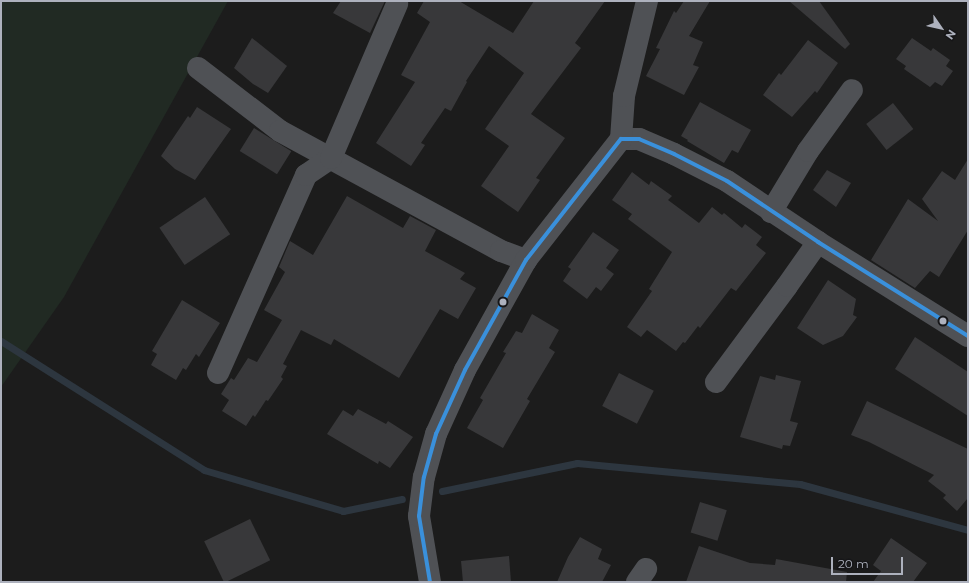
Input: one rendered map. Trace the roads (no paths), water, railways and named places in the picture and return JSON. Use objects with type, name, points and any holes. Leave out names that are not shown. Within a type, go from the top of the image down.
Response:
[{"type":"street","points":[[430,582],[419,516],[424,477],[436,434],[465,370],[526,260],[622,139],[624,96],[647,1]]},
{"type":"street","points":[[218,373],[306,175],[331,158],[397,4]]},
{"type":"street","points":[[198,68],[280,131],[502,251],[526,260]]},
{"type":"street","points":[[772,212],[808,152],[852,90]]},
{"type":"street","points":[[622,139],[639,139],[674,154],[727,182],[818,242],[966,330]]},
{"type":"street","points":[[716,382],[818,242]]},
{"type":"waterway","points":[[1,341],[204,470],[343,511],[402,499]]},
{"type":"waterway","points":[[442,491],[577,463],[800,484],[968,530]]}]
